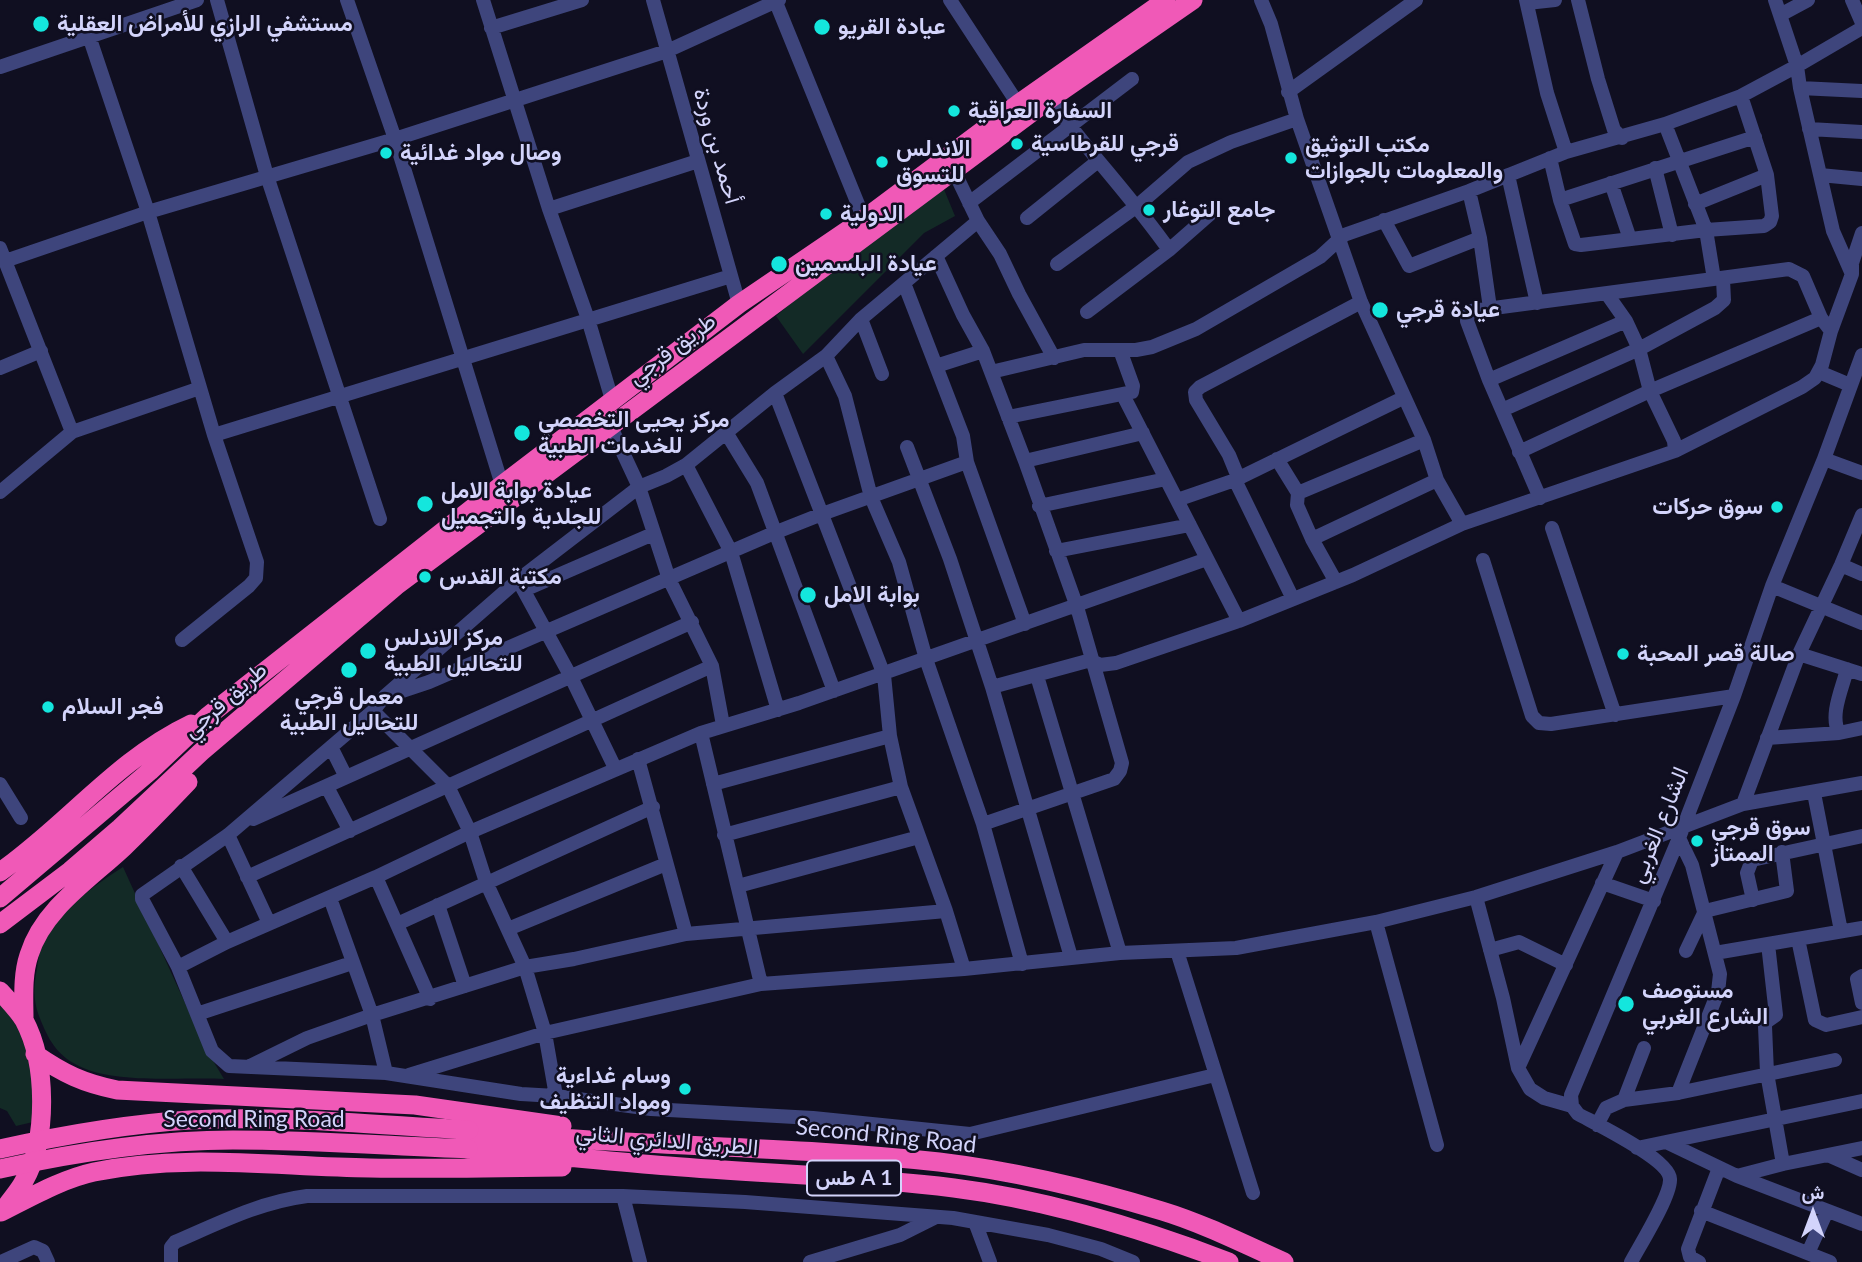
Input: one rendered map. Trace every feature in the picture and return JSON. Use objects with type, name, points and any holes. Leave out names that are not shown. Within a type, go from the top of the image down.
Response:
[{"type":"highway","name":"طريق قرجي","points":[[0,898],[150,771],[208,716],[612,400],[739,304],[863,219],[1018,104],[1166,0]]},
{"type":"highway","name":"طريق قرجي","points":[[0,924],[70,871],[232,726],[396,586],[1051,99],[1193,0]]},
{"type":"highway","points":[[0,872],[22,857],[139,754],[208,716]]},
{"type":"highway","points":[[1,1213],[24,1181],[36,1151],[42,1119],[42,1086],[24,1020],[24,982],[29,956],[39,931],[61,904],[154,818],[206,762],[232,726]]},
{"type":"highway","points":[[0,991],[24,1020]]},
{"type":"highway","points":[[35,1054],[62,1073],[88,1084],[117,1090],[415,1105],[669,1143]]},
{"type":"highway","points":[[0,1149],[120,1126],[192,1120],[268,1120],[469,1139]]},
{"type":"highway","name":"Second Ring Road","points":[[0,1169],[57,1157],[156,1143],[233,1140],[469,1139],[519,1135],[669,1143],[941,1163],[1045,1181],[1164,1211],[1284,1262]]},
{"type":"highway","name":"الطريق الدائري الثاني","points":[[469,1139],[668,1166],[956,1188],[1057,1206],[1152,1233],[1229,1262]]},
{"type":"highway","points":[[1,1213],[92,1172],[173,1163],[227,1162],[369,1168],[668,1166]]},
{"type":"street","points":[[0,66],[197,0]]},
{"type":"street","points":[[217,0],[267,176],[380,519]]},
{"type":"street","points":[[347,0],[395,139],[502,485]]},
{"type":"street","points":[[483,0],[612,400]]},
{"type":"street","points":[[491,28],[582,0]]},
{"type":"street","name":"أحمد بن وردة","points":[[653,0],[739,304]]},
{"type":"street","points":[[950,0],[1018,104]]},
{"type":"street","points":[[1261,0],[1271,24],[1288,92],[1361,302],[1424,440],[1437,480],[1462,524]]},
{"type":"street","points":[[1288,92],[1416,0]]},
{"type":"street","points":[[1555,0],[1526,2],[1535,31],[1536,49],[1566,152]]},
{"type":"street","points":[[1578,0],[1614,130],[1622,138]]},
{"type":"street","points":[[1775,0],[1797,66],[1833,231],[1852,274]]},
{"type":"street","points":[[1780,15],[1808,0]]},
{"type":"street","points":[[991,372],[1084,350],[1120,351],[1152,347],[1196,329],[1320,257],[1344,235],[1469,191],[1566,152],[1622,138],[1741,96],[1797,66],[1862,25],[1852,0]]},
{"type":"street","points":[[72,432],[2,255],[395,139],[667,51],[777,1],[863,219]]},
{"type":"street","points":[[89,36],[148,212],[214,435],[257,562],[256,578],[249,586],[182,640]]},
{"type":"street","points":[[969,203],[1132,79]]},
{"type":"street","points":[[1800,88],[1862,91]]},
{"type":"street","points":[[1550,159],[1575,244],[1768,224],[1772,216],[1767,174],[1741,96]]},
{"type":"street","points":[[1051,99],[1098,161],[1137,205],[1169,250]]},
{"type":"street","points":[[1057,264],[1137,205],[1188,162],[1231,142],[1297,119]]},
{"type":"street","points":[[1502,411],[1639,349],[1721,304],[1726,295],[1706,230],[1665,124]]},
{"type":"street","points":[[1809,129],[1862,132]]},
{"type":"street","points":[[1560,200],[1755,137]]},
{"type":"street","points":[[549,209],[698,161]]},
{"type":"street","points":[[1027,218],[1098,161]]},
{"type":"street","points":[[1655,168],[1672,235]]},
{"type":"street","points":[[954,171],[978,221],[1000,254],[1054,358]]},
{"type":"street","points":[[1696,204],[1767,174]]},
{"type":"street","points":[[1508,175],[1537,303]]},
{"type":"street","points":[[1819,175],[1862,179]]},
{"type":"street","points":[[1611,183],[1630,239]]},
{"type":"street","points":[[1469,191],[1480,238],[1490,308]]},
{"type":"street","points":[[1087,312],[1169,250],[1210,214]]},
{"type":"street","points":[[1384,220],[1409,266],[1480,238]]},
{"type":"street","points":[[978,221],[861,319],[826,356],[775,393],[686,466],[639,487],[386,696],[373,711],[234,830],[142,895],[142,899],[178,967],[212,1051],[229,1066],[386,1073],[521,1094],[651,1109],[824,1119],[970,1134],[1215,1075]]},
{"type":"street","points":[[992,687],[1037,677],[1091,660],[1100,665],[1116,663],[1239,621],[1336,582],[1462,524],[1675,451],[1802,387],[1819,372],[1852,274],[1852,263],[1862,233]]},
{"type":"street","points":[[936,256],[983,351],[1009,417],[1077,607],[1122,763],[1114,779],[983,824]]},
{"type":"street","points":[[1540,498],[1519,453],[1467,321],[1471,311],[1789,269],[1803,276],[1821,318],[1831,331]]},
{"type":"street","points":[[214,435],[731,276]]},
{"type":"street","points":[[904,283],[963,436],[967,462],[1025,624]]},
{"type":"street","points":[[1607,294],[1626,321],[1639,349],[1650,391],[1674,441],[1675,451]]},
{"type":"street","points":[[1293,599],[1236,479],[1229,456],[1196,400],[1195,392],[1361,302]]},
{"type":"street","points":[[1519,453],[1650,391],[1821,318]]},
{"type":"street","points":[[861,319],[882,374]]},
{"type":"street","points":[[1489,380],[1626,321]]},
{"type":"street","points":[[0,368],[41,351]]},
{"type":"street","points":[[936,366],[983,351]]},
{"type":"street","points":[[1009,417],[1132,392],[1120,351]]},
{"type":"street","name":"الشارع الغربي","points":[[1572,1106],[1571,1095],[1681,833],[1734,696],[1772,586],[1824,459],[1862,355]]},
{"type":"street","points":[[826,356],[845,396],[871,497],[899,562],[926,659],[983,824],[1022,964]]},
{"type":"street","points":[[1819,372],[1850,385]]},
{"type":"street","points":[[0,492],[72,432],[200,388]]},
{"type":"street","points":[[775,393],[884,675],[890,736],[901,787],[964,969]]},
{"type":"street","points":[[1123,395],[1239,621]]},
{"type":"street","points":[[1177,500],[1236,479],[1404,398]]},
{"type":"street","points":[[610,425],[639,487],[669,579],[712,666],[723,724]]},
{"type":"street","points":[[1025,461],[1143,433]]},
{"type":"street","points":[[727,434],[757,483],[834,691]]},
{"type":"street","points":[[1298,493],[1424,440]]},
{"type":"street","points":[[907,447],[950,559],[992,687],[1071,957]]},
{"type":"street","points":[[1278,459],[1298,493],[1297,505],[1336,582]]},
{"type":"street","points":[[1824,459],[1862,473]]},
{"type":"street","points":[[386,696],[429,682],[774,533],[967,462]]},
{"type":"street","points":[[686,466],[731,552],[778,709]]},
{"type":"street","points":[[1039,506],[1166,479]]},
{"type":"street","points":[[1312,539],[1437,480]]},
{"type":"street","points":[[1743,804],[1798,654],[1861,521]]},
{"type":"street","points":[[1056,551],[1190,525]]},
{"type":"street","points":[[1552,528],[1615,715]]},
{"type":"street","points":[[521,585],[653,534]]},
{"type":"street","points":[[178,967],[227,942],[330,898],[470,832],[723,724],[884,675],[1207,559]]},
{"type":"street","points":[[1483,560],[1535,720],[1551,724],[1734,696]]},
{"type":"street","points":[[1841,565],[1862,574]]},
{"type":"street","points":[[521,585],[548,632],[615,768]]},
{"type":"street","points":[[1772,586],[1862,623]]},
{"type":"street","points":[[234,830],[692,622]]},
{"type":"street","points":[[1798,654],[1862,674]]},
{"type":"street","points":[[247,877],[712,666]]},
{"type":"street","points":[[1839,733],[1835,727],[1835,717],[1847,669]]},
{"type":"street","points":[[1037,677],[1120,953]]},
{"type":"street","points":[[373,711],[448,786],[470,832],[486,883],[525,967],[545,1033],[556,1096]]},
{"type":"street","points":[[1767,738],[1839,733],[1862,728]]},
{"type":"street","points":[[701,733],[761,984]]},
{"type":"street","points":[[713,783],[890,736]]},
{"type":"street","points":[[331,747],[346,778]]},
{"type":"street","points":[[638,759],[687,934]]},
{"type":"street","points":[[406,1076],[545,1033],[761,984],[1022,964],[1120,953],[1236,948],[1376,922],[1476,897],[1681,833],[1743,804],[1862,783]]},
{"type":"street","points":[[0,784],[21,818]]},
{"type":"street","points":[[327,787],[350,831]]},
{"type":"street","points":[[724,835],[901,787]]},
{"type":"street","points":[[1814,793],[1841,931]]},
{"type":"street","points":[[397,924],[653,807]]},
{"type":"street","points":[[234,830],[247,877],[269,923]]},
{"type":"street","points":[[1678,1093],[1720,983],[1716,953],[1681,833]]},
{"type":"street","points":[[1753,900],[1747,873],[1750,862],[1782,852],[1862,835]]},
{"type":"street","points":[[738,886],[919,837]]},
{"type":"street","points":[[1518,1068],[1617,852]]},
{"type":"street","points":[[1705,911],[1787,891],[1782,852]]},
{"type":"street","points":[[508,929],[666,864]]},
{"type":"street","points":[[181,866],[227,942]]},
{"type":"street","points":[[376,877],[430,999]]},
{"type":"street","points":[[1602,883],[1654,901]]},
{"type":"street","points":[[1476,897],[1518,1068],[1530,1089],[1544,1098],[1572,1106],[1578,1114],[1637,1148],[1665,1168],[1670,1181],[1664,1198],[1631,1262]]},
{"type":"street","points":[[330,898],[372,1015],[386,1073]]},
{"type":"street","points":[[438,905],[465,986]]},
{"type":"street","points":[[249,1067],[307,1038],[525,967],[687,934],[946,911]]},
{"type":"street","points":[[1686,951],[1705,911]]},
{"type":"street","points":[[1376,922],[1437,1144]]},
{"type":"street","points":[[1716,953],[1862,928]]},
{"type":"street","points":[[1798,939],[1815,1020],[1826,1025],[1862,1017]]},
{"type":"street","points":[[1490,950],[1519,942],[1566,965]]},
{"type":"street","points":[[1768,944],[1776,1015],[1766,1022],[1765,1026],[1767,1073],[1783,1164]]},
{"type":"street","points":[[1177,951],[1253,1193]]},
{"type":"street","points":[[197,1014],[352,962]]},
{"type":"street","points":[[1862,976],[1857,979],[1862,1003]]},
{"type":"street","points":[[1623,1100],[1644,1048]]},
{"type":"street","points":[[1597,1125],[1606,1108],[1623,1100],[1678,1093],[1835,1060]]},
{"type":"street","points":[[1637,1148],[1862,1101]]},
{"type":"street","points":[[1666,1142],[1737,1176],[1862,1224]]},
{"type":"street","points":[[1737,1176],[1862,1148]]},
{"type":"street","points":[[1827,1154],[1862,1170]]},
{"type":"street","points":[[1699,1262],[1688,1253],[1718,1168]]},
{"type":"street","points":[[171,1262],[171,1247],[176,1242],[261,1205],[282,1199],[333,1196],[622,1196],[745,1202],[936,1217],[1048,1235],[1101,1249],[1133,1262]]},
{"type":"street","points":[[622,1196],[640,1262]]},
{"type":"street","points":[[1701,1211],[1830,1262]]},
{"type":"street","points":[[1808,1254],[1827,1212]]},
{"type":"street","points":[[810,1262],[900,1235],[936,1217]]},
{"type":"street","points":[[975,1222],[990,1262]]},
{"type":"street","points":[[1,1262],[34,1247],[43,1251],[48,1262]]},
{"type":"green space","points":[[943,187],[955,216],[924,233],[803,354],[776,316],[828,272]]},
{"type":"green space","points":[[123,867],[206,1049],[224,1079],[131,1078],[96,1072],[67,1059],[56,1049],[44,1029],[34,992],[41,948],[56,923],[76,902]]},
{"type":"green space","points":[[0,1002],[28,1043],[36,1092],[33,1122],[16,1126],[7,1111],[0,1108]]},
{"type":"place","name":"مستشفي الرازي للأمراض العقلية","points":[[41,24]]},
{"type":"place","name":"عيادة القريو","points":[[822,27]]},
{"type":"place","name":"السفارة العراقية","points":[[954,111]]},
{"type":"place","name":"قرجي للقرطاسية","points":[[1017,144]]},
{"type":"place","name":"وصال مواد غدائية","points":[[386,153]]},
{"type":"place","name":"مكتب التوثيق والمعلومات بالجوازات","points":[[1291,158]]},
{"type":"place","name":"الاندلس للتسوق","points":[[882,162]]},
{"type":"place","name":"جامع التوغار","points":[[1149,210]]},
{"type":"place","name":"الدولية","points":[[826,214]]},
{"type":"place","name":"عيادة البلسمين","points":[[779,264]]},
{"type":"place","name":"عيادة قرجي","points":[[1380,310]]},
{"type":"place","name":"مركز يحيى التخصصي للخدمات الطبية","points":[[522,433]]},
{"type":"place","name":"عيادة بوابة الامل للجلدية والتجميل","points":[[425,504]]},
{"type":"place","name":"سوق حركات","points":[[1777,507]]},
{"type":"place","name":"مكتبة القدس","points":[[425,577]]},
{"type":"place","name":"بوابة الامل","points":[[808,595]]},
{"type":"place","name":"مركز الاندلس للتحاليل الطبية","points":[[368,651]]},
{"type":"place","name":"صالة قصر المحبة","points":[[1623,654]]},
{"type":"place","name":"معمل قرجي للتحاليل الطبية","points":[[349,670]]},
{"type":"place","name":"فجر السلام","points":[[48,707]]},
{"type":"place","name":"سوق قرجي الممتاز","points":[[1697,841]]},
{"type":"place","name":"مستوصف الشارع الغربي","points":[[1626,1004]]},
{"type":"place","name":"وسام غداءية ومواد التنظيف","points":[[685,1089]]}]
